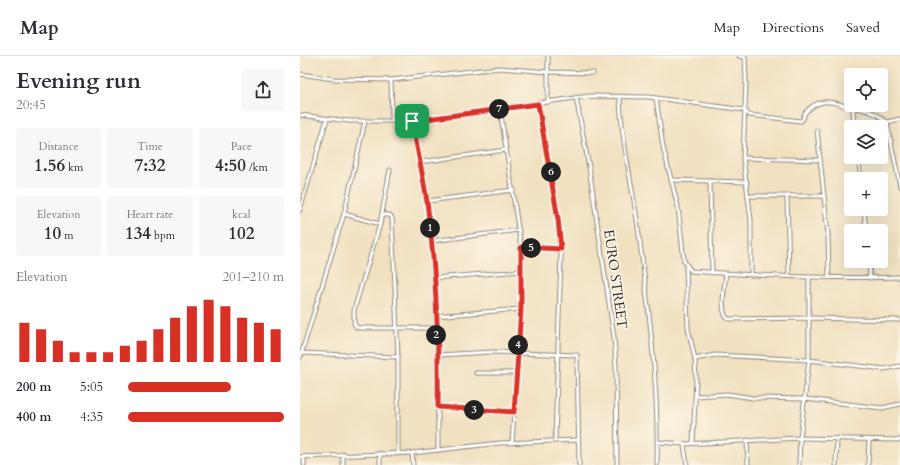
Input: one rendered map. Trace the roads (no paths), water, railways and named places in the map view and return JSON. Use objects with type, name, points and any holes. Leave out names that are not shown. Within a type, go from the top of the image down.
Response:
[{"type":"street","points":[[548,56],[548,102]]},
{"type":"street","points":[[739,56],[745,57],[746,81],[744,110],[744,158],[748,182],[751,220],[751,275]]},
{"type":"street","points":[[300,74],[334,79],[391,80],[499,68],[549,72],[594,73]]},
{"type":"street","points":[[391,80],[392,121]]},
{"type":"street","points":[[300,114],[327,119],[412,121],[538,104],[576,97],[620,96],[656,98],[744,110],[749,115],[801,121],[804,120],[806,112],[820,102],[825,101],[844,106]]},
{"type":"street","points":[[620,96],[621,127],[632,191],[652,336],[658,442],[657,465]]},
{"type":"street","name":"EURO STREET","points":[[576,97],[589,167],[614,337],[616,366],[617,465]]},
{"type":"street","points":[[656,98],[671,180],[678,207],[686,266],[688,328],[695,359],[696,396],[693,443]]},
{"type":"street","points":[[538,104],[558,219],[561,249],[561,295],[555,439]]},
{"type":"street","points":[[500,109],[514,190],[521,247],[522,271],[521,309],[512,442]]},
{"type":"street","points":[[871,112],[883,120]]},
{"type":"street","points":[[300,210],[327,119]]},
{"type":"street","points":[[888,122],[900,119]]},
{"type":"street","points":[[300,358],[304,340],[344,214],[365,121]]},
{"type":"street","points":[[412,121],[427,201],[431,240],[438,355],[438,449]]},
{"type":"street","points":[[817,130],[828,234],[828,278]]},
{"type":"street","points":[[888,131],[900,186]]},
{"type":"street","points":[[420,162],[506,150]]},
{"type":"street","points":[[744,158],[820,160]]},
{"type":"street","points":[[390,170],[380,224],[354,310],[354,323],[356,327],[360,328],[436,328]]},
{"type":"street","points":[[671,180],[748,182]]},
{"type":"street","points":[[710,181],[712,273]]},
{"type":"street","points":[[427,201],[514,190]]},
{"type":"street","points":[[748,196],[824,196]]},
{"type":"street","points":[[787,196],[789,276]]},
{"type":"street","points":[[344,214],[380,224]]},
{"type":"street","points":[[382,215],[392,217],[398,357],[398,453]]},
{"type":"street","points":[[431,240],[519,230]]},
{"type":"street","points":[[521,247],[561,249]]},
{"type":"street","points":[[686,266],[691,271],[726,274],[828,278],[900,277]]},
{"type":"street","points":[[869,268],[870,278]]},
{"type":"street","points":[[434,278],[522,271]]},
{"type":"street","points":[[726,274],[723,307],[724,313],[728,319],[810,318],[900,320]]},
{"type":"street","points":[[799,465],[800,438],[809,360],[809,277]]},
{"type":"street","points":[[436,316],[521,309]]},
{"type":"street","points":[[300,339],[304,340]]},
{"type":"street","points":[[438,355],[471,352],[574,354],[578,358],[577,440],[579,465]]},
{"type":"street","points":[[301,353],[398,357]]},
{"type":"street","points":[[695,359],[715,355],[809,360],[884,370],[900,366]]},
{"type":"street","points":[[476,373],[517,374]]},
{"type":"street","points":[[696,396],[727,394],[753,398],[805,399],[882,408],[900,404]]},
{"type":"street","points":[[438,407],[514,412]]},
{"type":"street","points":[[658,442],[684,444],[800,438],[900,440]]},
{"type":"street","points":[[836,465],[837,438]]},
{"type":"street","points":[[304,465],[302,456],[380,452],[412,453],[512,442],[537,442],[555,439],[577,440]]},
{"type":"street","points":[[747,440],[748,465]]},
{"type":"street","points":[[868,465],[869,440]]},
{"type":"street","points":[[684,444],[688,465]]},
{"type":"street","points":[[380,452],[380,465]]},
{"type":"street","points":[[412,453],[413,465]]},
{"type":"street","points":[[343,454],[343,465]]}]
